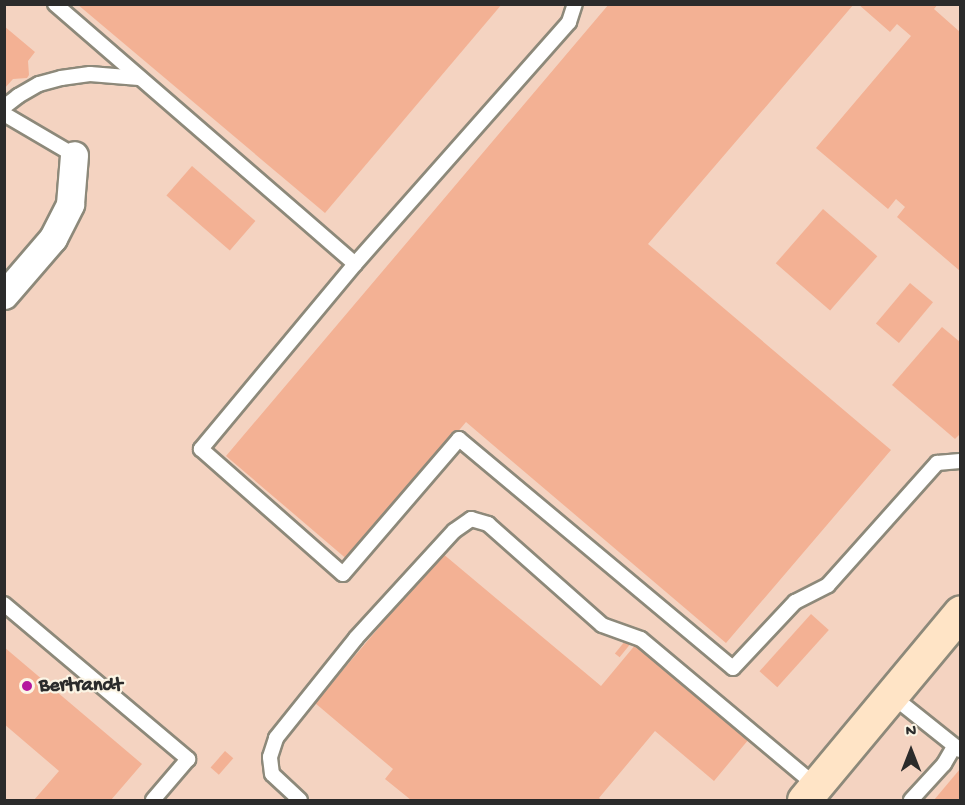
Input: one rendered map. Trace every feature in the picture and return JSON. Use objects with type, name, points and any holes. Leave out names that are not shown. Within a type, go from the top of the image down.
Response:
[{"type":"street","points":[[4,295],[53,238],[70,204],[74,155]]},
{"type":"street","points":[[810,793],[960,613]]},
{"type":"lane","points":[[55,4],[355,264]]},
{"type":"lane","points":[[575,4],[569,22],[355,264],[201,449],[343,574],[459,439],[733,668],[795,602],[828,585],[937,464],[960,461]]},
{"type":"lane","points":[[4,107],[39,84],[61,78],[90,74],[140,78]]},
{"type":"lane","points":[[4,114],[74,155]]},
{"type":"lane","points":[[300,801],[272,774],[270,757],[276,738],[356,638],[454,531],[471,519],[488,524],[602,625],[641,639],[810,793]]},
{"type":"lane","points":[[4,604],[188,759],[153,801]]},
{"type":"lane","points":[[891,695],[957,749],[911,801]]},
{"type":"shaded area","points":[[5,5],[960,5],[960,800],[5,800]]},
{"type":"building","points":[[77,4],[502,4],[325,213]]},
{"type":"building","points":[[609,4],[854,4],[648,244],[891,450],[726,643],[466,422],[349,561],[226,456]]},
{"type":"building","points":[[858,4],[938,4],[934,9],[960,32],[960,271],[897,217],[905,207],[896,199],[888,209],[816,148],[911,36],[897,24],[890,32]]},
{"type":"building","points":[[4,26],[35,52],[28,61],[29,75],[27,78],[13,79],[4,89]]},
{"type":"building","points":[[192,166],[255,221],[230,251],[166,195]]},
{"type":"building","points":[[823,209],[877,256],[830,311],[776,263]]},
{"type":"building","points":[[910,283],[933,302],[899,343],[876,324]]},
{"type":"building","points":[[942,327],[960,342],[960,434],[955,439],[892,385]]},
{"type":"building","points":[[442,553],[601,686],[636,644],[749,739],[714,781],[655,731],[599,798],[602,800],[411,800],[385,779],[393,769],[315,703]]},
{"type":"building","points":[[811,614],[829,630],[777,687],[759,671]]},
{"type":"building","points":[[625,641],[630,645],[620,657],[615,653]]},
{"type":"building","name":"Bertrandt","points":[[4,647],[142,764],[111,800],[34,800],[59,771],[4,724]]},
{"type":"building","points":[[225,751],[233,758],[219,775],[211,768]]},
{"type":"building","points":[[960,769],[960,800],[934,800]]},
{"type":"place","name":"Bertrandt","points":[[27,686]]}]
